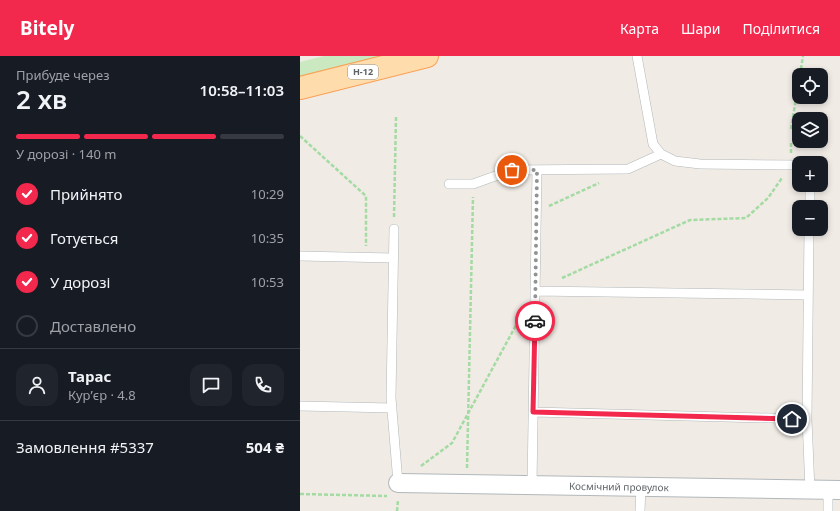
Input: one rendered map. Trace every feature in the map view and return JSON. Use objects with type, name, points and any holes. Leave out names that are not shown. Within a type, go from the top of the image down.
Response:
[{"type":"main road","name":"Н-12","points":[[300,88],[427,56]]},
{"type":"street","name":"Космічний провулок","points":[[398,483],[834,490]]},
{"type":"lane","points":[[637,56],[653,144],[661,154],[675,161],[700,164],[792,165]]},
{"type":"lane","points":[[449,184],[473,184],[512,170],[628,169],[661,154]]},
{"type":"lane","points":[[532,485],[537,170]]},
{"type":"lane","points":[[394,229],[392,408],[398,483]]},
{"type":"lane","points":[[809,236],[807,419],[810,490]]},
{"type":"lane","points":[[300,256],[393,258]]},
{"type":"lane","points":[[535,291],[808,294]]},
{"type":"lane","points":[[300,406],[392,408]]},
{"type":"lane","points":[[533,412],[807,419]]},
{"type":"lane","points":[[640,511],[641,487]]},
{"type":"lane","points":[[828,511],[834,490]]},
{"type":"path","points":[[801,68],[803,56]]},
{"type":"path","points":[[791,129],[795,104]]},
{"type":"path","points":[[394,229],[396,117]]},
{"type":"path","points":[[300,136],[366,196],[366,257]]},
{"type":"path","points":[[398,483],[452,443],[535,291],[690,220],[746,218],[768,198],[792,169]]},
{"type":"path","points":[[536,212],[600,183]]},
{"type":"path","points":[[466,484],[473,184]]},
{"type":"green space","points":[[324,56],[388,56],[300,78],[300,62]]},
{"type":"way so far","points":[[512,170],[537,170],[535,321]]},
{"type":"route","points":[[535,321],[533,412],[792,419]]}]
